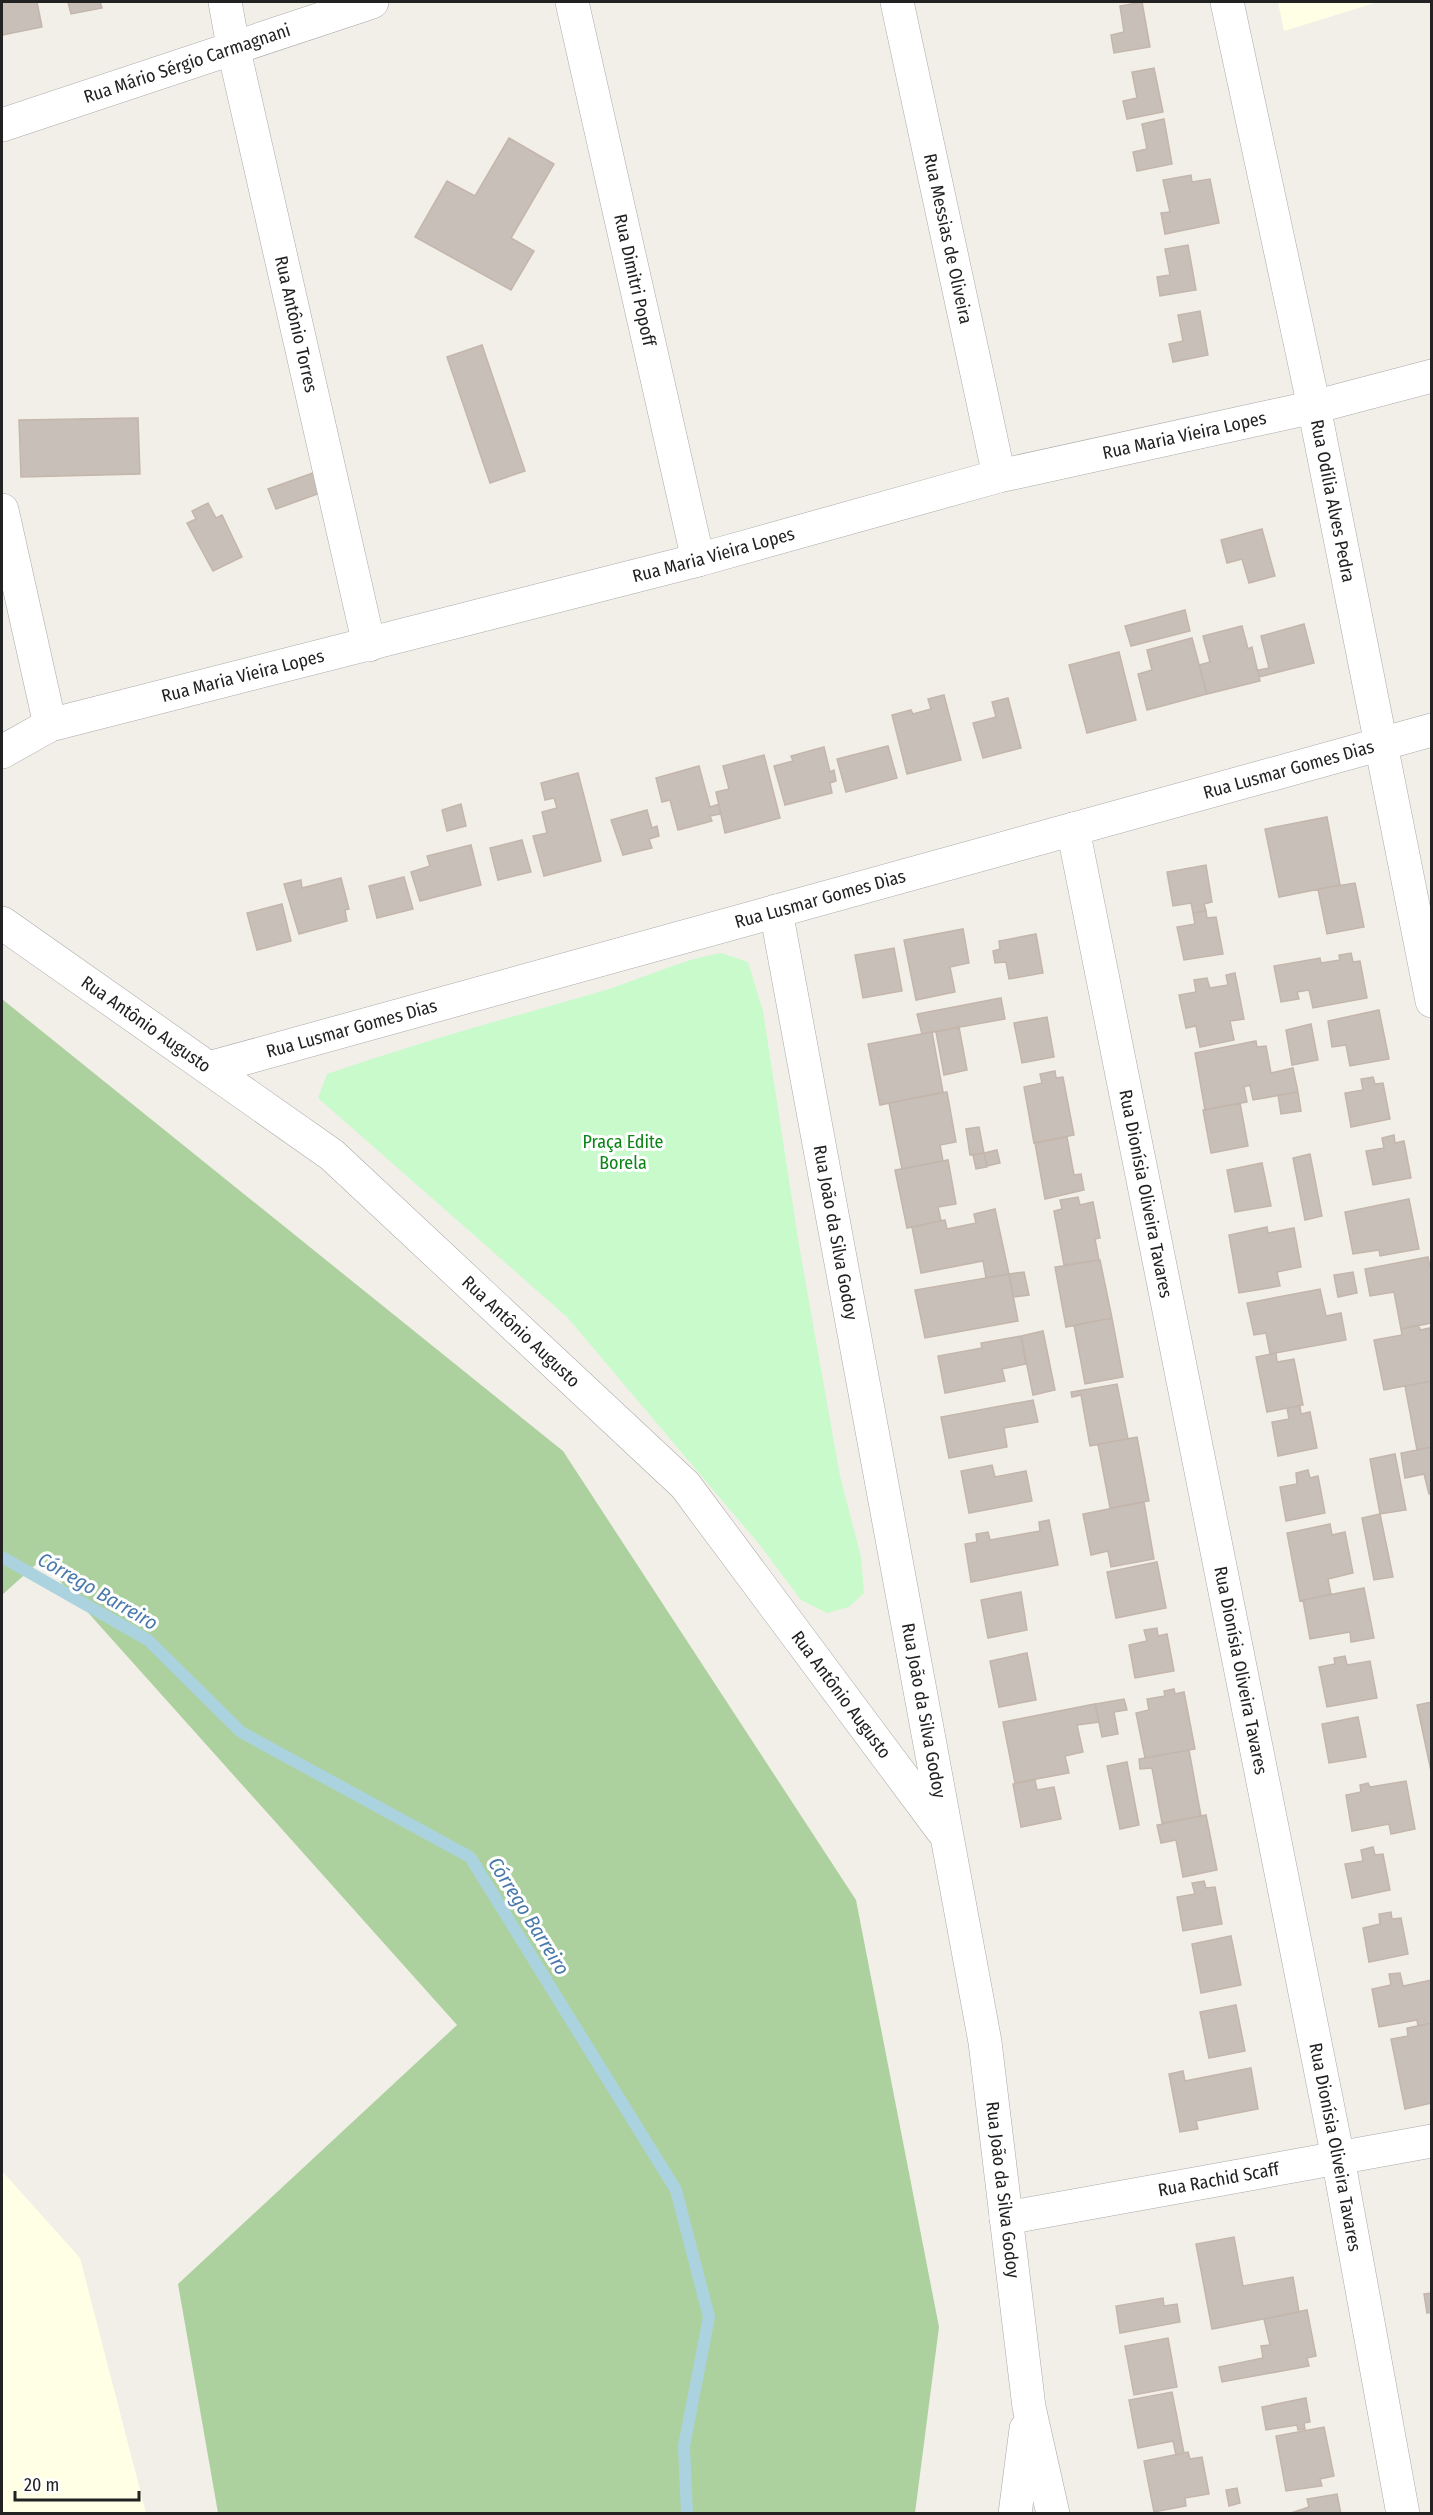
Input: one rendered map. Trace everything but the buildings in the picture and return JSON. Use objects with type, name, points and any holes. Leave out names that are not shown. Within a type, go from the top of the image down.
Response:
[{"type":"street","name":"Rua Antônio Torres","points":[[225,2],[233,46],[369,645]]},
{"type":"street","name":"Rua Mário Sérgio Carmagnani","points":[[2,125],[233,46],[372,2]]},
{"type":"street","name":"Rua Dimitri Popoff","points":[[572,2],[698,560]]},
{"type":"street","name":"Rua Messias de Oliveira","points":[[897,2],[999,476]]},
{"type":"street","name":"Rua Odília Alves Pedra","points":[[1227,2],[1314,407],[1431,1000]]},
{"type":"street","name":"Rua Maria Vieira Lopes","points":[[2,752],[50,725],[698,560],[999,476],[1314,407],[1431,376]]},
{"type":"street","points":[[2,510],[50,725]]},
{"type":"street","name":"Rua Lusmar Gomes Dias","points":[[208,1068],[1431,730]]},
{"type":"street","name":"Rua Dionísia Oliveira Tavares","points":[[1073,829],[1338,2158],[1403,2514]]},
{"type":"street","name":"Rua João da Silva Godoy","points":[[776,911],[985,2042],[1029,2407],[1053,2514]]},
{"type":"street","name":"Rua Antônio Augusto","points":[[2,922],[332,1155],[686,1485],[947,1836]]},
{"type":"street","name":"Rua Rachid Scaff","points":[[1006,2218],[1431,2141]]},
{"type":"street","points":[[1015,2514],[1029,2407]]},
{"type":"shaded area","points":[[1278,2],[1378,2],[1284,31]]},
{"type":"shaded area","points":[[2,2171],[80,2258],[146,2513],[2,2513]]},
{"type":"green space","name":"Praça Edite Borela","points":[[721,953],[748,962],[763,1011],[799,1245],[840,1476],[861,1557],[864,1593],[849,1607],[827,1613],[801,1600],[759,1544],[567,1317],[318,1098],[327,1074],[429,1041],[599,992],[690,960]]},
{"type":"green space","points":[[2,999],[563,1451],[856,1900],[939,2327],[915,2513],[218,2513],[178,2284],[457,2025],[41,1560],[2,1595]]},
{"type":"waterway","name":"Córrego Barreiro","points":[[2,1557],[148,1640],[241,1732],[470,1857],[676,2190],[709,2317],[684,2446],[687,2514]]}]
